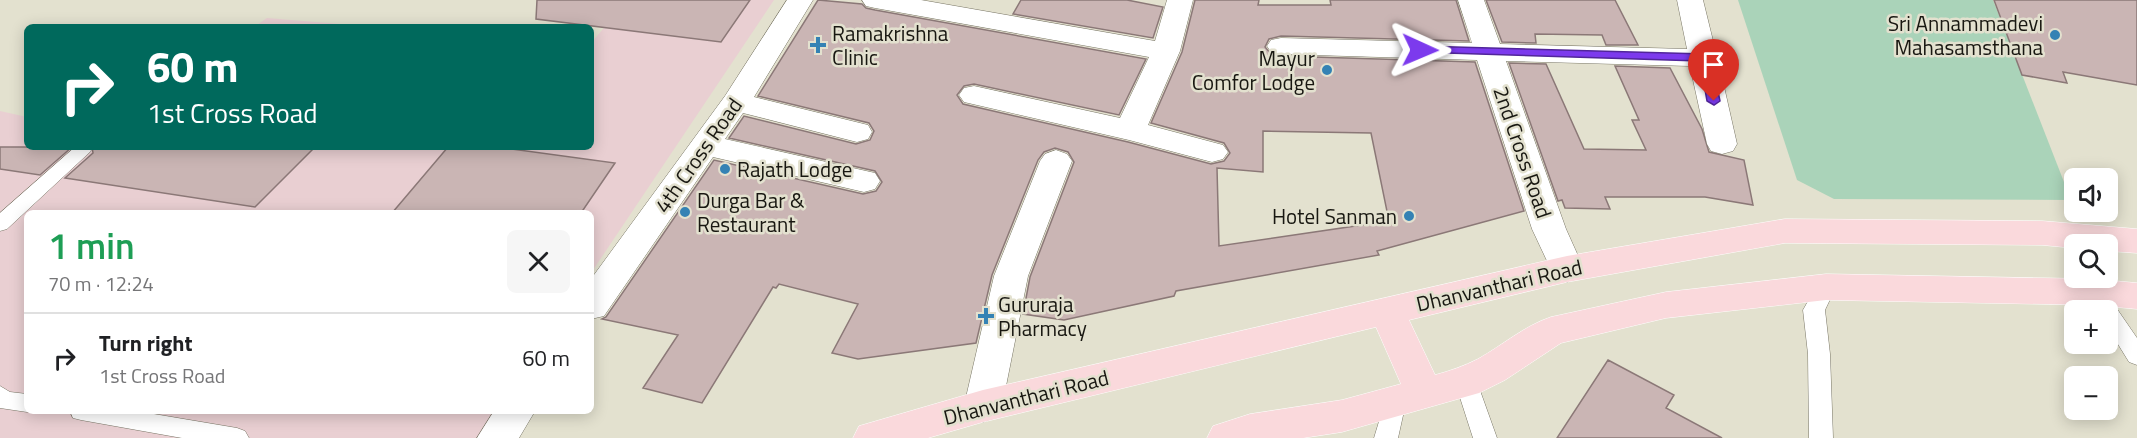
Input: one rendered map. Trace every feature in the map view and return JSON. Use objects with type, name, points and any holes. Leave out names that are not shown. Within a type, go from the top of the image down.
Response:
[{"type":"main road","name":"Dhanvanthari Road","points":[[873,438],[983,406],[1567,269],[1785,231],[2042,233],[2137,241]]},
{"type":"main road","points":[[1227,438],[1250,430],[1342,416],[1466,382],[1492,369],[1551,331],[1666,305],[1826,287],[2064,302]]},
{"type":"main road","points":[[2118,301],[2137,296]]},
{"type":"main road","points":[[1387,311],[1410,398]]},
{"type":"street","name":"4th Cross Road","points":[[594,302],[736,102],[800,0]]},
{"type":"street","points":[[875,0],[1166,51]]},
{"type":"street","points":[[1130,130],[1166,51],[1180,0]]},
{"type":"street","name":"2nd Cross Road","points":[[1471,0],[1549,229],[1567,269]]},
{"type":"street","points":[[1690,0],[1705,58],[1722,144]]},
{"type":"street","points":[[1281,46],[1705,58]]},
{"type":"street","points":[[974,95],[1130,130],[1212,152]]},
{"type":"street","points":[[736,102],[857,132]]},
{"type":"street","points":[[705,145],[864,181]]},
{"type":"street","points":[[983,406],[1011,276],[1056,161]]},
{"type":"street","points":[[497,438],[514,414]]},
{"type":"lane","points":[[0,224],[82,152]]},
{"type":"lane","points":[[1821,438],[1815,310],[1826,287]]},
{"type":"lane","points":[[2118,328],[2137,356]]},
{"type":"lane","points":[[1466,382],[1485,438]]},
{"type":"lane","points":[[1386,438],[1410,398]]},
{"type":"lane","points":[[1,399],[24,403]]},
{"type":"lane","points":[[98,414],[237,438]]},
{"type":"shaded area","points":[[628,0],[774,0],[594,269],[594,210],[24,210],[24,414],[496,414],[480,438],[0,438],[0,111],[24,116],[24,150],[594,150],[594,40]]},
{"type":"shaded area","points":[[267,18],[340,24],[258,24]]},
{"type":"green space","points":[[1738,0],[1993,0],[2064,182],[2064,200],[1834,199],[1797,180]]},
{"type":"building","points":[[537,0],[750,0],[721,42],[594,26],[594,24],[536,19]]},
{"type":"building","points":[[818,0],[862,4],[866,8],[875,10],[1146,59],[1119,115],[974,84],[964,86],[957,95],[963,104],[1128,142],[1211,164],[1224,161],[1230,153],[1224,143],[1151,123],[1182,52],[1195,0],[1259,0],[1258,5],[1331,5],[1330,0],[1456,0],[1469,41],[1281,36],[1269,39],[1265,47],[1271,54],[1281,56],[1475,62],[1524,211],[1377,251],[1379,255],[1176,291],[1174,296],[1064,320],[1023,314],[1030,277],[1074,162],[1068,152],[1055,148],[1044,152],[1038,160],[992,275],[976,343],[858,359],[832,353],[858,304],[779,284],[776,288],[773,287],[702,403],[643,388],[678,335],[602,319],[606,317],[714,160],[863,194],[876,191],[882,182],[875,171],[729,138],[744,116],[856,144],[870,140],[874,131],[869,123],[758,96]],"holes":[[[1263,131],[1371,133],[1389,221],[1219,246],[1217,168],[1263,172]]]},
{"type":"building","points":[[1021,0],[1127,0],[1163,7],[1153,38],[1013,14]]},
{"type":"building","points":[[1486,0],[1615,0],[1638,45],[1606,45],[1602,35],[1535,34],[1536,43],[1502,42]]},
{"type":"building","points":[[1994,0],[2137,0],[2137,85],[2063,72],[2067,83],[2022,75]]},
{"type":"building","points":[[1509,63],[1546,64],[1584,149],[1646,150],[1632,120],[1639,120],[1615,66],[1670,68],[1702,129],[1709,152],[1744,160],[1753,205],[1705,197],[1605,197],[1610,209],[1565,208],[1562,200],[1558,201]]},
{"type":"building","points":[[0,147],[24,147],[24,150],[69,150],[40,175],[0,169]]},
{"type":"building","points":[[92,150],[312,150],[255,207],[65,178],[93,153]]},
{"type":"building","points":[[445,150],[519,150],[615,163],[583,210],[395,210]]},
{"type":"building","points":[[1608,360],[1674,395],[1666,408],[1722,438],[1557,438]]},
{"type":"place","name":"Sri Annammadevi Mahasamsthana","points":[[2055,35]]},
{"type":"place","name":"Ramakrishna Clinic","points":[[818,45]]},
{"type":"place","name":"Mayur Comfor Lodge","points":[[1327,70]]},
{"type":"place","name":"Rajath Lodge","points":[[725,169]]},
{"type":"place","name":"Durga Bar & Restaurant","points":[[685,212]]},
{"type":"place","name":"Hotel Sanman","points":[[1409,216]]},
{"type":"place","name":"Gururaja Pharmacy","points":[[986,316]]},
{"type":"route","points":[[1420,50],[1705,58],[1714,101]]}]
